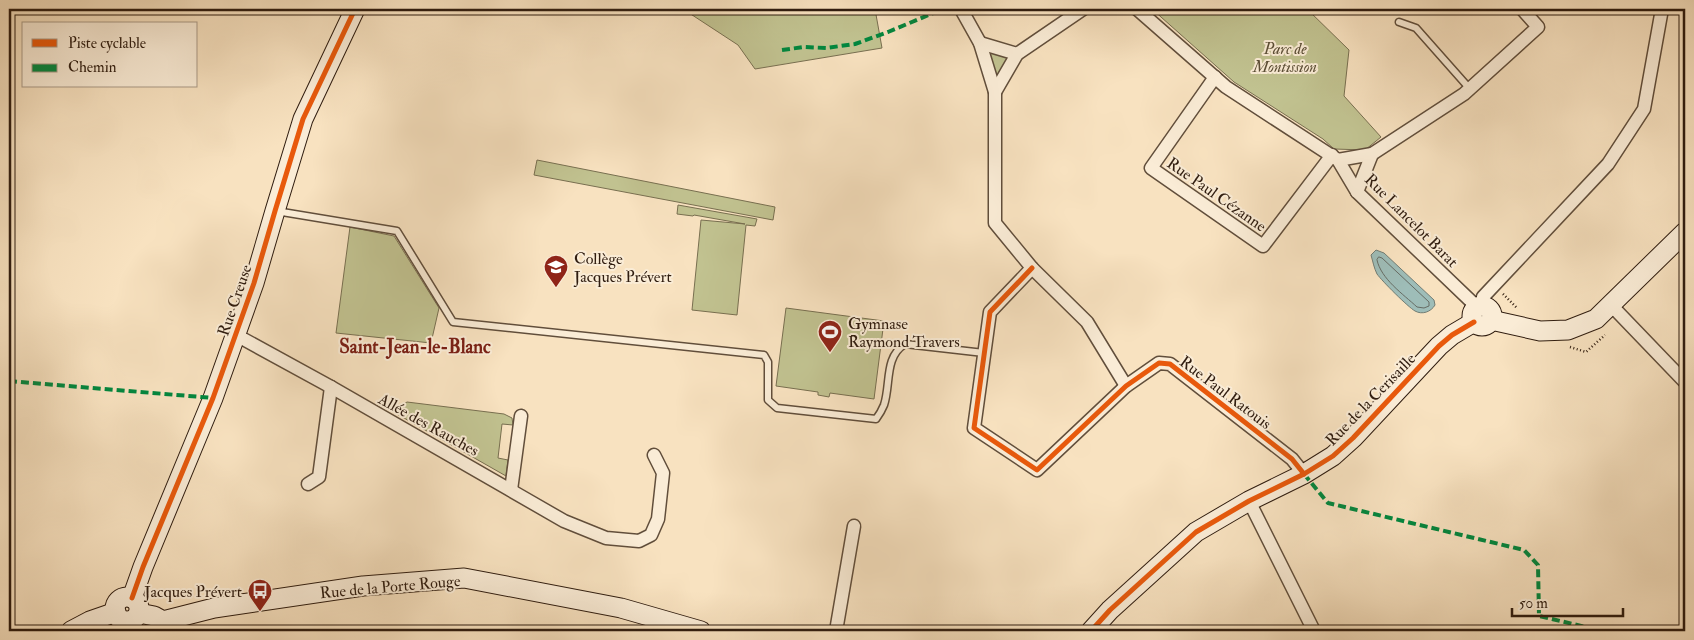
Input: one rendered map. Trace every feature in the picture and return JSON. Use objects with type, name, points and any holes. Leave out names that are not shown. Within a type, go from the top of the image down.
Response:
[{"type":"street","name":"Rue Creuse","points":[[135,605],[143,567],[213,398],[254,284],[304,118],[355,9]]},
{"type":"street","points":[[961,9],[980,43],[994,92],[995,223],[1032,268],[1087,322],[1126,386]]},
{"type":"street","points":[[994,92],[1017,54],[1083,9]]},
{"type":"street","name":"Rue Lancelot Barat","points":[[1137,9],[1226,87],[1335,158],[1357,192],[1481,314]]},
{"type":"street","points":[[1335,158],[1372,154],[1464,94],[1538,27],[1522,9]]},
{"type":"street","name":"Rue de la Cerisaille","points":[[1091,631],[1110,610],[1196,532],[1249,501],[1304,474],[1333,456],[1353,438],[1439,346],[1481,314],[1483,297],[1608,164],[1644,109],[1662,9]]},
{"type":"street","points":[[980,43],[1017,54]]},
{"type":"street","name":"Rue Paul Cézanne","points":[[1215,77],[1151,168],[1263,246],[1335,158]]},
{"type":"street","points":[[1357,192],[1372,154]]},
{"type":"street","points":[[1481,314],[1540,331],[1568,330],[1617,311],[1685,232]]},
{"type":"street","points":[[985,353],[990,312],[1032,268]]},
{"type":"street","points":[[1617,311],[1685,382]]},
{"type":"street","name":"Allée des Rauches","points":[[236,335],[331,387],[564,521],[606,538],[639,541],[652,536],[658,519],[663,473],[654,455]]},
{"type":"street","name":"Rue Paul Ratouis","points":[[985,353],[974,428],[1037,470],[1126,386],[1159,363],[1170,364],[1292,459],[1304,474]]},
{"type":"street","points":[[308,484],[319,477],[331,387]]},
{"type":"street","points":[[511,490],[520,416]]},
{"type":"street","points":[[1249,501],[1314,631]]},
{"type":"street","points":[[836,631],[854,526]]},
{"type":"street","name":"Rue de la Porte Rouge","points":[[135,605],[154,616],[161,626],[214,608],[362,586],[464,578],[621,608],[701,631]]},
{"type":"street","points":[[71,631],[90,621],[116,612],[120,618],[127,621],[134,619],[135,605]]},
{"type":"lane","points":[[1399,22],[1416,28],[1470,88]]},
{"type":"lane","points":[[275,211],[397,231],[453,322],[764,355],[768,362],[768,400],[777,408],[876,419],[884,406],[892,360],[897,349],[906,344],[985,353]]},
{"type":"path","points":[[1494,285],[1520,311]]},
{"type":"path","points":[[1568,347],[1586,352],[1617,311]]},
{"type":"green space","points":[[683,9],[875,9],[882,48],[755,69],[738,45]]},
{"type":"green space","name":"Parc de Montission","points":[[1152,9],[1307,9],[1349,50],[1344,96],[1381,137],[1365,150],[1334,149],[1323,139],[1234,82]]},
{"type":"green space","points":[[980,43],[1017,54],[995,92]]},
{"type":"green space","points":[[537,160],[775,207],[773,220],[534,175]]},
{"type":"green space","points":[[678,205],[757,219],[755,226],[746,225],[737,315],[692,310],[701,220],[745,224],[677,214]]},
{"type":"green space","points":[[350,227],[394,236],[439,308],[431,343],[336,333]]},
{"type":"green space","name":"Gymnase Raymond Travers","points":[[786,308],[884,321],[874,399],[830,393],[829,397],[818,395],[818,392],[776,386]]},
{"type":"green space","points":[[407,402],[504,414],[512,418],[513,425],[502,424],[498,458],[508,460],[506,476],[397,414],[399,407]]},
{"type":"water","points":[[1376,250],[1384,253],[1434,300],[1435,305],[1431,309],[1426,312],[1418,312],[1395,294],[1376,272],[1371,255]]},
{"type":"marked path","points":[[782,50],[804,47],[826,48],[855,44],[943,9]]},
{"type":"marked path","points":[[9,381],[213,398]]},
{"type":"marked path","points":[[1304,474],[1328,503],[1524,550],[1538,565],[1539,616],[1603,631]]},
{"type":"cycle path","points":[[132,598],[213,398],[254,283],[303,119],[355,9]]},
{"type":"cycle path","points":[[1032,268],[990,312],[974,428],[1037,470],[1126,386],[1159,363],[1170,364],[1292,459],[1304,474]]},
{"type":"cycle path","points":[[1091,631],[1110,610],[1196,532],[1249,501],[1304,474],[1333,456],[1353,438],[1439,346],[1452,335],[1474,322]]},
{"type":"place","name":"Collège Jacques Prévert","points":[[556,288]]},
{"type":"place","name":"Gymnase Raymond Travers","points":[[830,353]]},
{"type":"place","name":"Jacques Prévert","points":[[260,612]]},
{"type":"district","name":"Saint-Jean-le-Blanc","points":[[415,346]]}]
